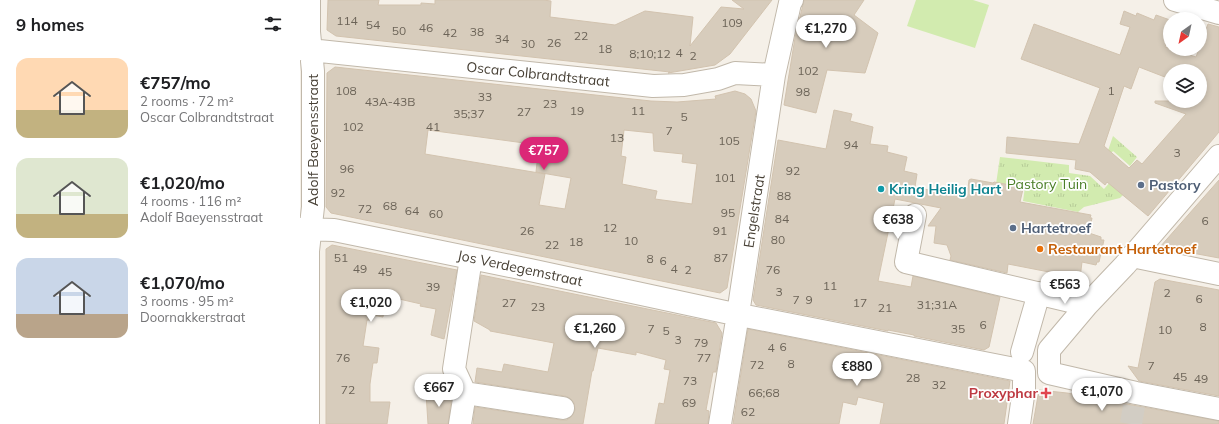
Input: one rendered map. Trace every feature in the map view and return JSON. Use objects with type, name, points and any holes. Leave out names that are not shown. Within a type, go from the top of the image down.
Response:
[{"type":"street","name":"Adolf Baeyensstraat","points":[[308,424],[308,251],[305,229],[313,207],[314,72],[306,49],[309,32],[309,0]]},
{"type":"street","name":"Engelstraat","points":[[720,424],[774,75],[790,3],[792,0]]},
{"type":"street","points":[[1175,0],[1219,13]]},
{"type":"street","name":"Oscar Colbrandtstraat","points":[[306,49],[653,86],[684,85],[718,79],[735,73],[774,75]]},
{"type":"street","points":[[1219,156],[1132,256],[1087,304],[1049,350],[1049,373],[1135,400],[1219,409]]},
{"type":"street","points":[[915,215],[906,262],[1087,304]]},
{"type":"street","name":"Jos Verdegemstraat","points":[[305,229],[334,230],[738,314],[1023,361]]},
{"type":"street","points":[[1132,256],[1219,274]]},
{"type":"street","points":[[460,424],[464,393],[454,370],[471,258]]},
{"type":"street","points":[[1018,424],[1024,389],[1023,361],[1039,293]]},
{"type":"street","points":[[464,393],[563,408]]},
{"type":"green space","points":[[916,0],[973,0],[989,5],[975,48],[907,26]]},
{"type":"green space","points":[[1113,136],[1137,157],[1130,166],[1113,151],[1104,162]]},
{"type":"green space","name":"Pastory Tuin","points":[[1000,157],[1069,165],[1069,173],[1090,176],[1104,189],[1111,181],[1124,194],[1120,198],[1084,207],[1078,212],[1023,201],[1025,187],[996,184]]},
{"type":"building","points":[[328,0],[379,0],[378,5],[421,5],[421,3],[435,4],[435,0],[543,0],[551,1],[550,17],[615,25],[645,11],[693,17],[690,46],[721,7],[744,9],[732,0],[772,0],[730,54],[715,65],[668,73],[670,72],[336,36],[327,30]]},
{"type":"building","points":[[804,0],[864,0],[854,15],[878,33],[865,73],[827,70],[816,113],[784,105],[795,38]]},
{"type":"building","points":[[1124,11],[1136,16],[1137,13],[1154,20],[1156,15],[1163,18],[1163,56],[1196,57],[1207,56],[1208,24],[1219,27],[1219,132],[1148,216],[1107,182],[1105,185],[1090,172],[1075,169],[1076,160],[1006,153],[1007,137],[1079,144],[1100,88],[1021,59],[1034,24],[1120,55],[1130,27],[1120,24]],"holes":[[[1163,64],[1207,64],[1207,108],[1169,108],[1186,114],[1142,164],[1137,160],[1129,168],[1104,146],[1124,86],[1131,89],[1139,67],[1163,76]]]},
{"type":"building","points":[[335,67],[651,101],[677,102],[716,99],[715,96],[735,91],[745,94],[751,99],[756,111],[727,288],[720,293],[331,213],[326,207],[327,73]],"holes":[[[428,130],[539,145],[536,172],[571,178],[565,209],[539,205],[545,174],[425,154]],[[624,130],[653,133],[654,151],[683,154],[682,162],[697,164],[692,204],[655,199],[657,191],[622,184],[626,157],[621,156]]]},
{"type":"building","points":[[1155,101],[1163,101],[1163,106],[1155,103]]},
{"type":"building","points":[[834,110],[852,114],[850,121],[873,127],[870,144],[888,146],[887,152],[907,157],[904,171],[917,174],[915,187],[957,196],[968,188],[969,180],[971,179],[994,182],[1021,187],[1021,189],[1023,189],[1020,202],[1091,215],[1090,218],[1092,218],[1089,233],[1101,237],[1101,240],[1104,240],[1099,262],[1097,262],[1096,265],[1082,262],[1080,278],[1008,264],[1007,273],[950,260],[951,256],[947,245],[934,243],[936,226],[928,226],[941,208],[895,199],[878,281],[911,287],[913,276],[1000,297],[989,347],[984,350],[756,305],[753,300],[778,140],[826,149]]},
{"type":"building","points":[[1219,180],[1219,258],[1160,247],[1196,206]]},
{"type":"building","points":[[332,245],[457,270],[444,339],[431,335],[436,309],[420,306],[421,304],[386,296],[383,317],[372,315],[371,320],[367,320],[363,346],[379,348],[377,363],[373,363],[370,384],[370,402],[390,402],[387,424],[326,424],[326,249]]},
{"type":"building","points":[[481,275],[716,323],[722,333],[716,372],[713,372],[706,410],[709,411],[708,424],[655,424],[659,403],[664,404],[670,370],[664,369],[666,360],[636,352],[636,355],[598,348],[592,371],[583,424],[473,424],[475,407],[561,420],[567,420],[572,416],[575,410],[574,403],[571,399],[565,396],[475,382],[477,368],[502,372],[504,364],[548,372],[554,343],[490,331],[474,321]]},
{"type":"building","points":[[1160,279],[1219,290],[1219,396],[1139,381],[1128,366],[1138,368],[1155,282]]},
{"type":"building","points":[[748,329],[1010,381],[1004,424],[880,424],[884,403],[858,397],[856,405],[843,402],[839,424],[733,424]]},
{"type":"building","points":[[1039,390],[1067,393],[1219,421],[1219,424],[1033,424]]},
{"type":"building","points":[[445,391],[451,392],[452,395],[448,424],[428,424],[426,393],[445,396]]},
{"type":"tunnel","points":[[1131,424],[1134,406]]},
{"type":"place","name":"Pastory","points":[[1141,185]]},
{"type":"place","name":"Kring Heilig Hart","points":[[881,189]]},
{"type":"place","name":"Hartetroef","points":[[1013,228]]},
{"type":"place","name":"Restaurant Hartetroef","points":[[1040,249]]},
{"type":"place","name":"Proxyphar","points":[[1046,393]]}]
